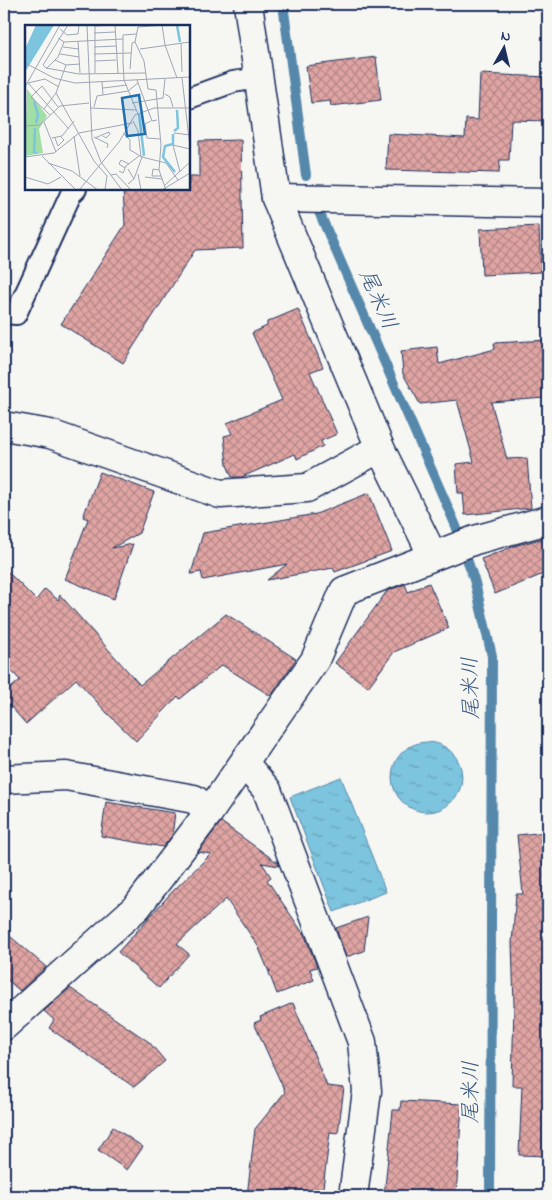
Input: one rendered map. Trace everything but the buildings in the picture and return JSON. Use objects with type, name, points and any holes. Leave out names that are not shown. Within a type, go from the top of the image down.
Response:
[{"type":"street","points":[[248,4],[276,198],[380,448],[438,555]]},
{"type":"street","points":[[276,198],[548,203]]},
{"type":"street","points":[[4,426],[50,434],[220,494],[307,488],[380,448]]},
{"type":"street","points":[[4,1026],[137,906],[210,811],[315,660],[344,591],[475,540],[548,520]]},
{"type":"street","points":[[244,763],[266,790],[362,1042],[367,1091],[352,1196]]},
{"type":"street","points":[[4,779],[66,776],[194,799],[210,811]]},
{"type":"lane","points":[[190,98],[233,82],[259,78]]},
{"type":"lane","points":[[4,313],[16,314],[71,194],[75,190]]},
{"type":"water","points":[[427,742],[446,748],[456,758],[462,777],[456,796],[446,806],[427,812],[408,806],[398,796],[392,777],[398,758],[408,748]]},
{"type":"water","points":[[341,777],[386,892],[334,912],[290,797]]},
{"type":"waterway","name":"尾米川","points":[[283,4],[306,175]]},
{"type":"waterway","name":"尾米川","points":[[319,212],[456,526],[475,583],[492,656],[490,1196]]}]
